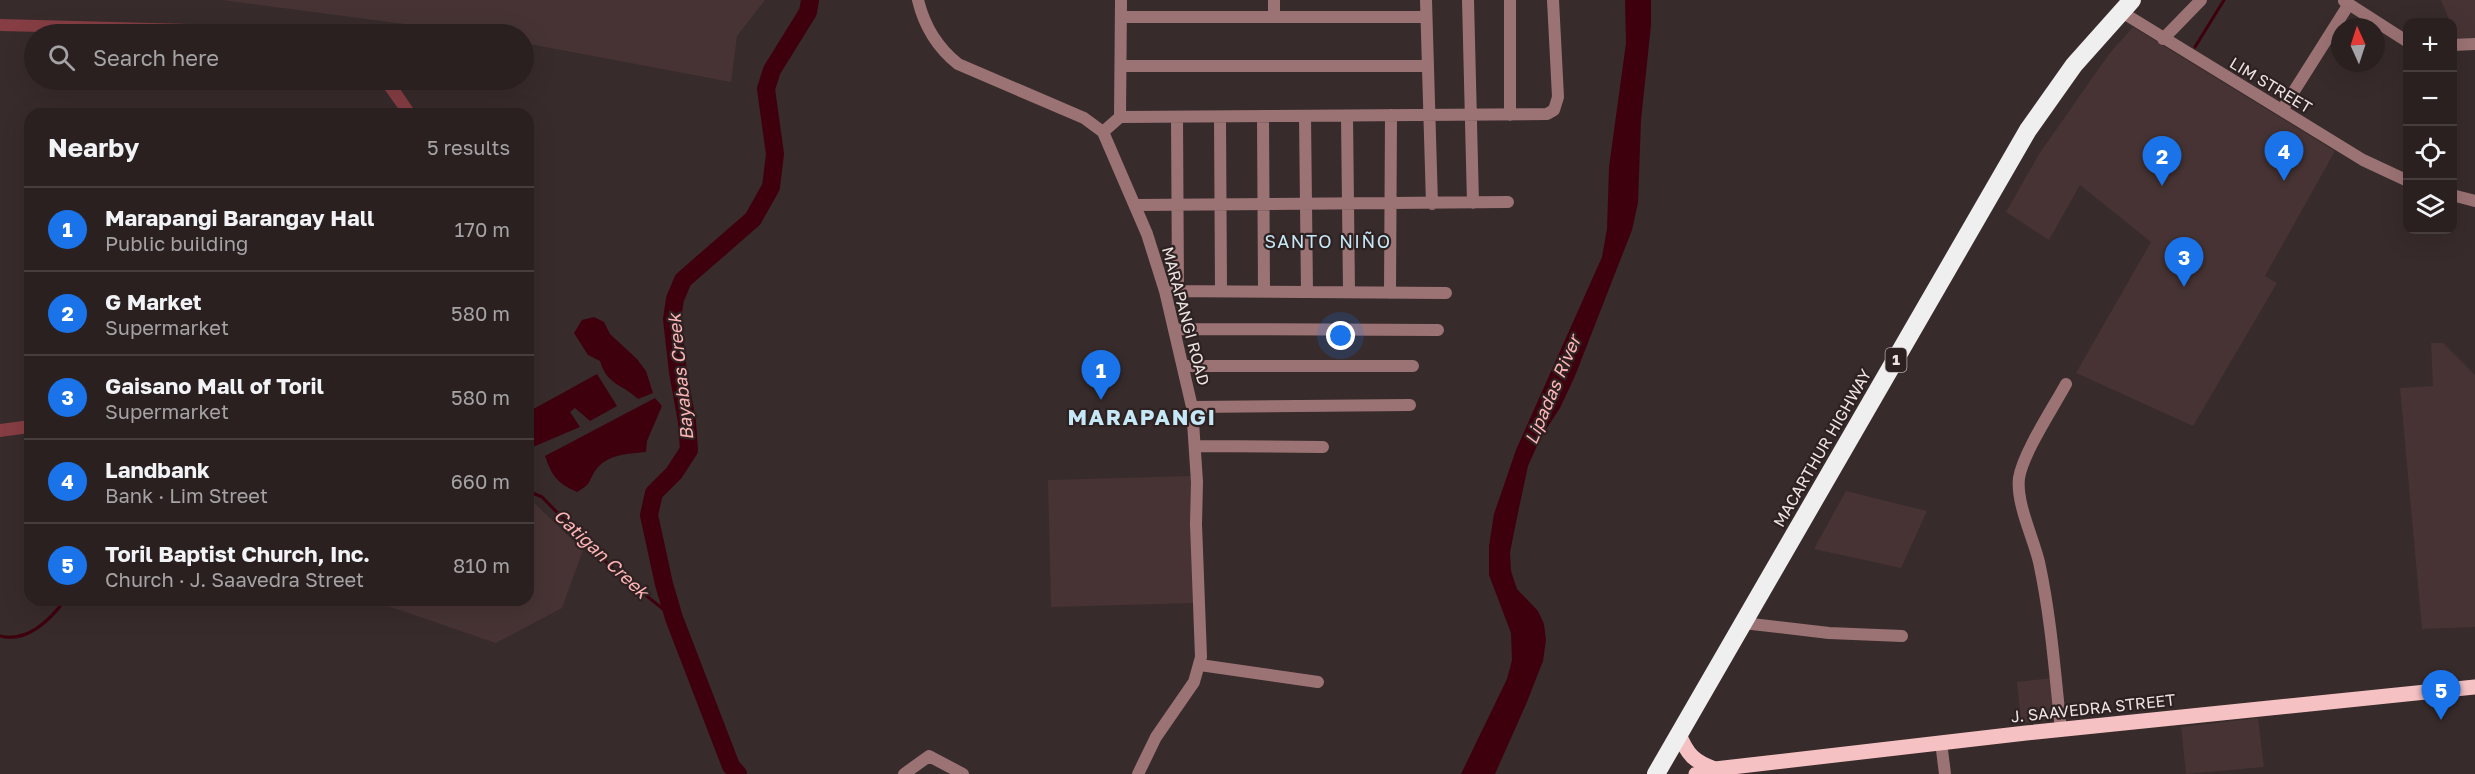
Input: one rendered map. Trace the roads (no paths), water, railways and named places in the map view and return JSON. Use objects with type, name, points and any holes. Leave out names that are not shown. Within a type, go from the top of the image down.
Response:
[{"type":"highway","name":"MACARTHUR HIGHWAY","points":[[1656,774],[2028,130],[2074,65],[2126,6]]},
{"type":"main road","name":"J. SAAVEDRA STREET","points":[[1696,774],[1714,769],[1941,742],[2475,687]]},
{"type":"main road","points":[[1679,734],[1689,756],[1714,769]]},
{"type":"street","points":[[918,0],[936,42],[946,55],[958,64],[1084,118],[1103,132],[1120,117],[1547,114],[1554,110],[1557,104],[1553,0]]},
{"type":"street","points":[[1120,117],[1121,0]]},
{"type":"street","points":[[1274,0],[1274,17]]},
{"type":"street","points":[[1426,0],[1432,204]]},
{"type":"street","points":[[1468,0],[1473,203]]},
{"type":"street","points":[[1510,0],[1510,115]]},
{"type":"street","points":[[2163,39],[2201,0]]},
{"type":"street","points":[[2282,110],[2346,2],[2403,39]]},
{"type":"street","name":"LIM STREET","points":[[2126,6],[2163,39],[2363,160],[2406,180]]},
{"type":"street","points":[[1121,17],[1426,17]]},
{"type":"street","points":[[2457,45],[2475,44]]},
{"type":"street","points":[[1121,66],[1428,66]]},
{"type":"street","points":[[1263,116],[1264,291]]},
{"type":"street","points":[[1305,116],[1307,292]]},
{"type":"street","points":[[1347,116],[1349,292]]},
{"type":"street","points":[[1390,293],[1391,116]]},
{"type":"street","points":[[1177,117],[1178,291]]},
{"type":"street","points":[[1220,117],[1221,291]]},
{"type":"street","name":"MARAPANGI ROAD","points":[[1103,132],[1148,234],[1165,291],[1192,407],[1196,446],[1200,665],[1186,695],[1156,737],[1138,774]]},
{"type":"street","points":[[2457,196],[2475,201]]},
{"type":"street","points":[[1136,205],[1508,202]]},
{"type":"street","points":[[1165,291],[1446,293]]},
{"type":"street","points":[[1174,329],[1437,330]]},
{"type":"street","points":[[1183,366],[1413,366]]},
{"type":"street","points":[[2061,730],[2051,632],[2039,561],[2021,497],[2019,478],[2028,455],[2066,384]]},
{"type":"street","points":[[1192,407],[1410,405]]},
{"type":"street","points":[[1196,446],[1323,447]]},
{"type":"street","points":[[1743,623],[1829,633],[1902,636]]},
{"type":"street","points":[[1200,665],[1318,682]]},
{"type":"street","points":[[1941,742],[1945,774]]},
{"type":"street","points":[[904,774],[930,756],[963,774]]},
{"type":"water","name":"Lipadas River","points":[[1625,0],[1651,0],[1651,25],[1641,120],[1638,203],[1632,230],[1575,376],[1560,408],[1541,437],[1528,466],[1510,552],[1511,571],[1517,589],[1538,611],[1544,624],[1546,640],[1543,661],[1495,774],[1461,774],[1507,679],[1512,660],[1511,633],[1489,575],[1489,546],[1494,514],[1516,450],[1602,257],[1607,229],[1609,167],[1626,43]]},
{"type":"water","points":[[594,317],[604,322],[610,334],[637,359],[646,371],[653,393],[638,399],[611,380],[600,361],[588,355],[574,333],[582,320]]},
{"type":"water","points":[[597,374],[617,406],[590,421],[575,408],[570,412],[580,427],[534,446],[534,409]]},
{"type":"water","points":[[655,398],[662,406],[647,441],[646,452],[618,456],[605,461],[595,471],[587,485],[577,492],[556,478],[545,456]]},
{"type":"waterway","name":"Bayabas Creek","points":[[738,774],[731,766],[674,618],[649,515],[654,493],[674,473],[689,450],[672,319],[675,299],[683,280],[753,219],[771,187],[775,154],[766,89],[772,70],[808,12],[810,0]]},
{"type":"waterway","points":[[2195,47],[2224,0]]},
{"type":"waterway","name":"Catigan Creek","points":[[534,494],[542,497],[611,567],[674,618]]},
{"type":"waterway","name":"Catigan Creek","points":[[0,636],[10,637],[28,633],[45,622],[60,606]]},
{"type":"place","name":"Landbank","points":[[2284,181]]},
{"type":"place","name":"G Market","points":[[2162,186]]},
{"type":"place","name":"Gaisano Mall of Toril","points":[[2184,287]]},
{"type":"place","name":"Marapangi Barangay Hall","points":[[1101,400]]},
{"type":"place","name":"Toril Baptist Church, Inc.","points":[[2441,720]]},
{"type":"district","name":"SANTO NIÑO","points":[[1328,242]]},
{"type":"district","name":"MARAPANGI","points":[[1142,417]]}]
